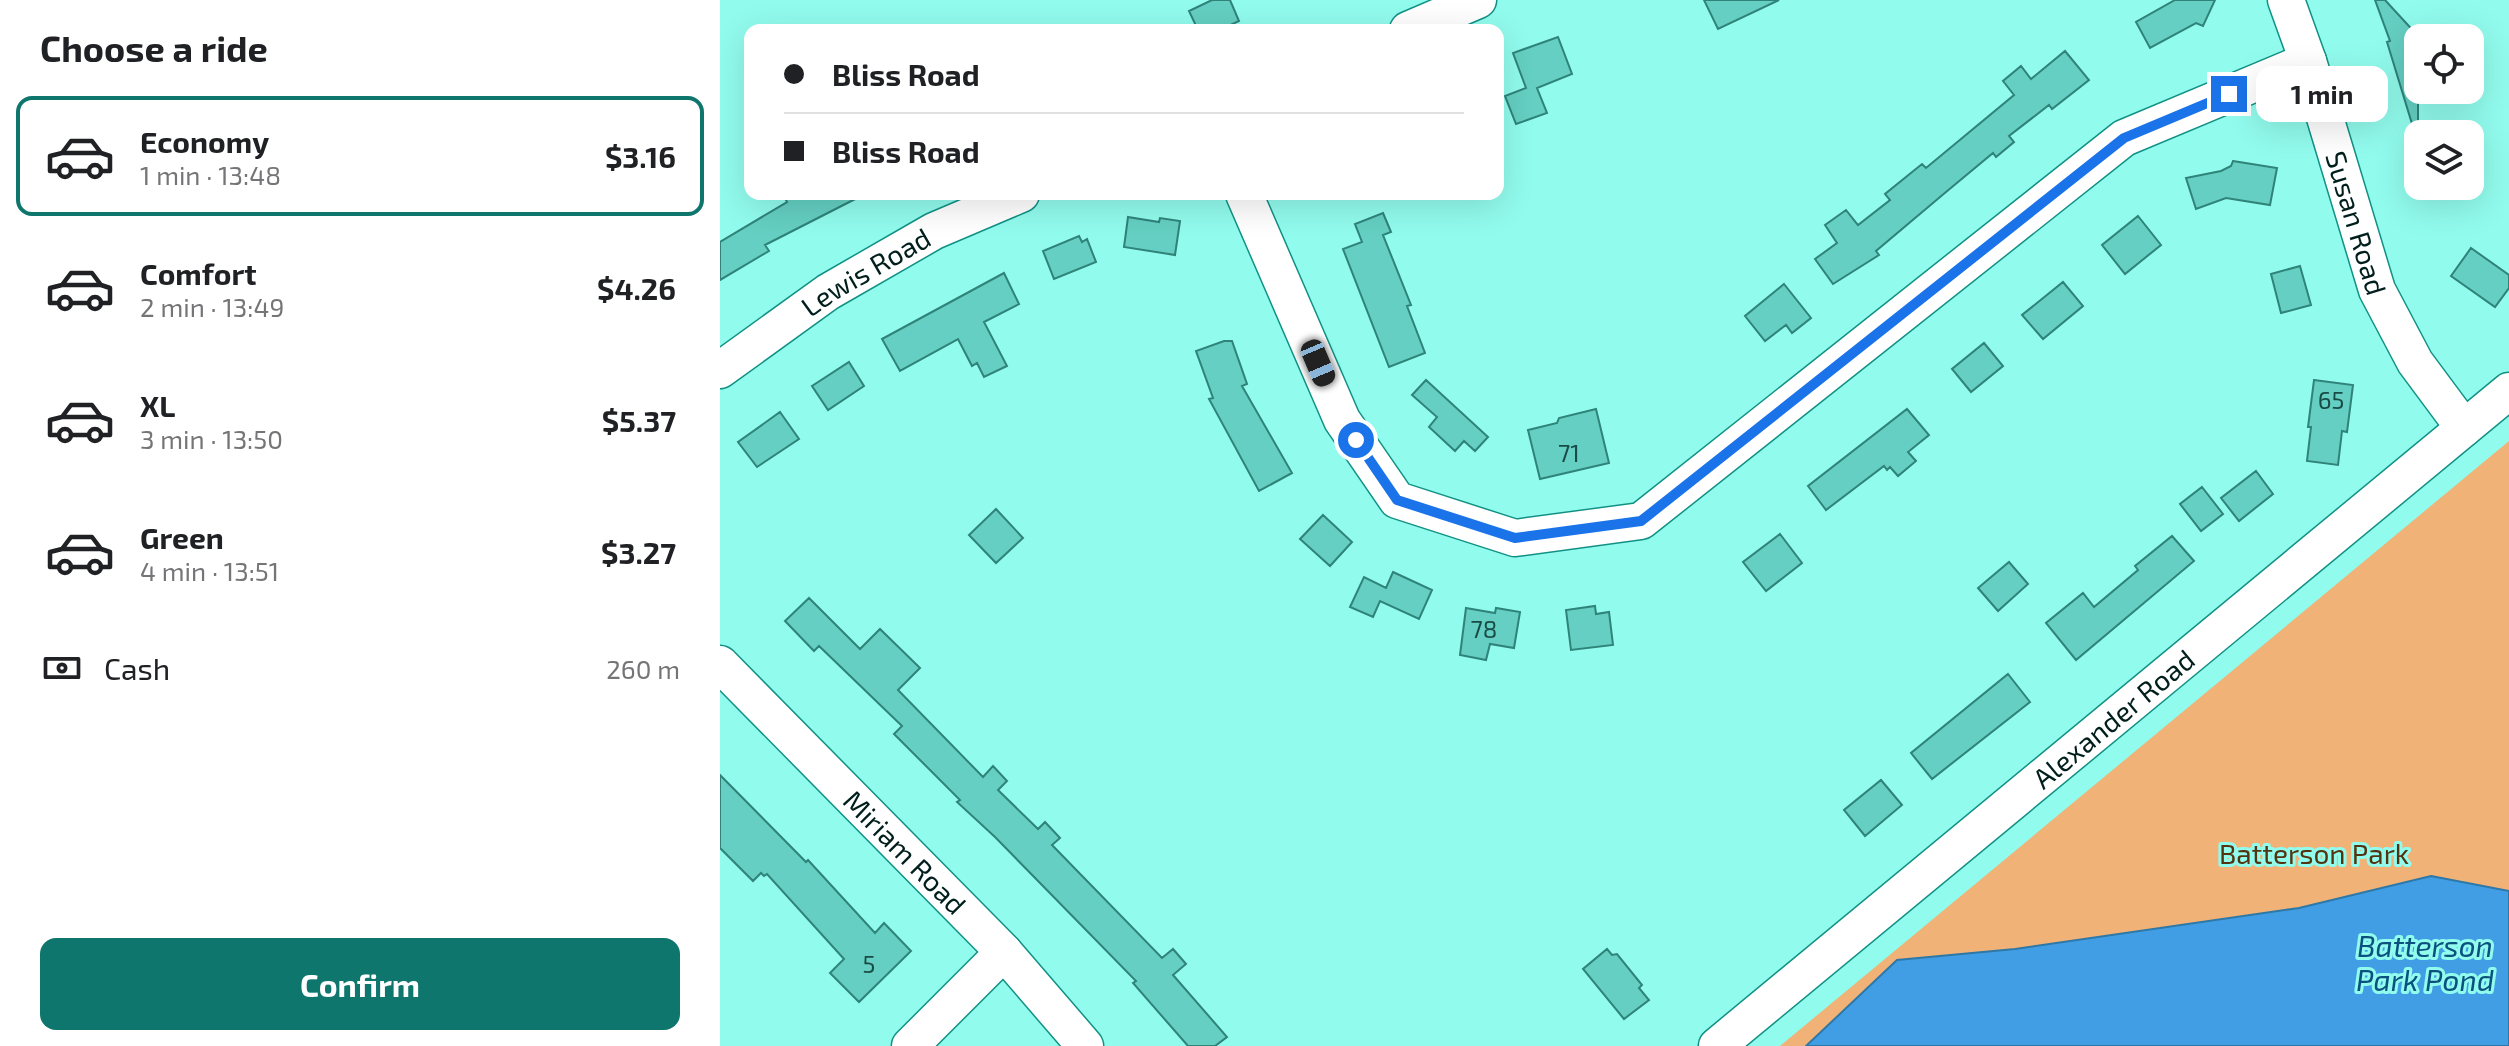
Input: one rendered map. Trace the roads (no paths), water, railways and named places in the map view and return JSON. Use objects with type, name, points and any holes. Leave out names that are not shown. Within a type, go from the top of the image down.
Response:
[{"type":"street","points":[[1422,24],[1478,0]]},
{"type":"street","name":"Susan Road","points":[[2286,0],[2308,61],[2377,290],[2415,362],[2464,428]]},
{"type":"street","points":[[1247,200],[1342,420],[1397,500],[1515,538],[1641,521],[2124,138],[2308,61]]},
{"type":"street","name":"Lewis Road","points":[[720,370],[828,292],[934,231],[1007,200]]},
{"type":"street","name":"Alexander Road","points":[[1717,1046],[2509,391]]},
{"type":"street","name":"Miriam Road","points":[[720,664],[1004,952],[1085,1046]]},
{"type":"street","points":[[910,1046],[1004,952]]},
{"type":"water","name":"Batterson Park Pond","points":[[2431,876],[2509,891],[2509,1046],[1806,1046],[1897,960],[2015,949],[2299,908]]},
{"type":"park label","name":"Batterson Park","points":[[2314,853]]}]
